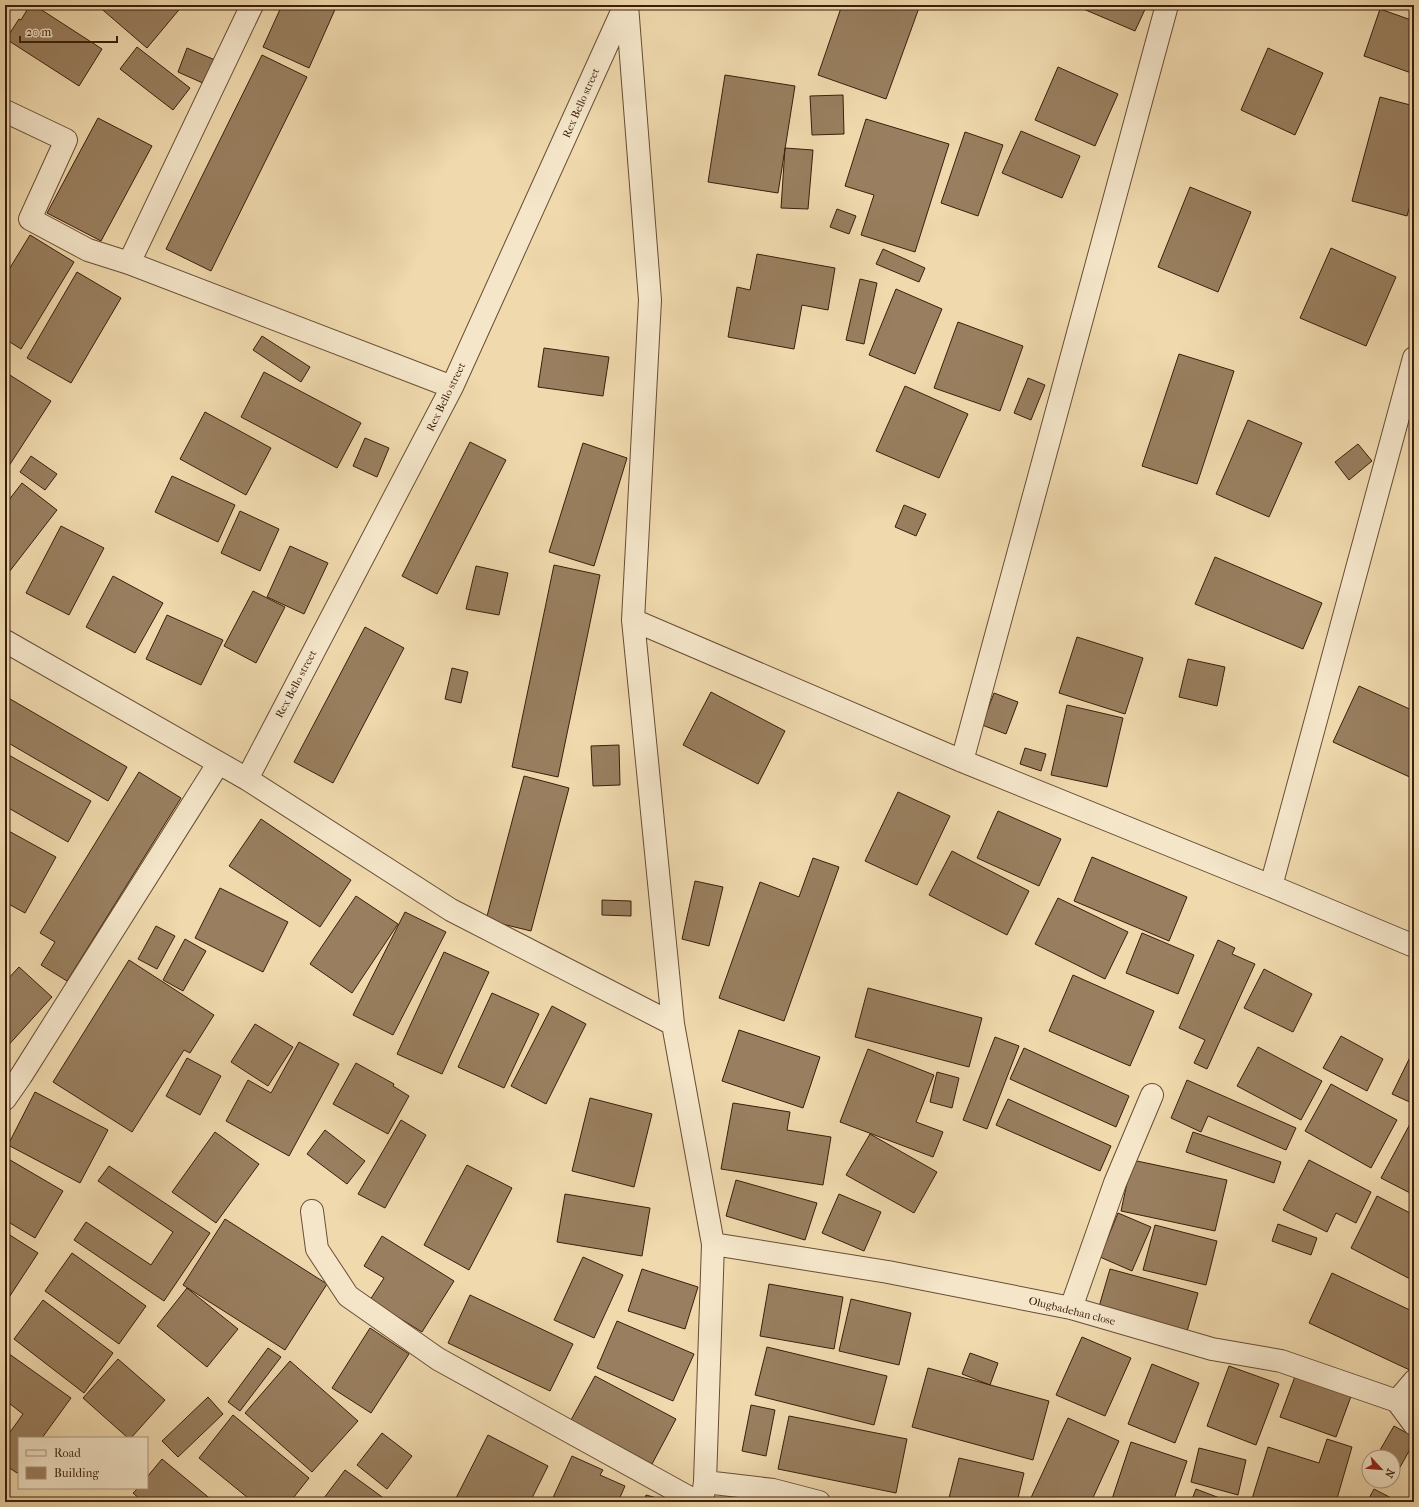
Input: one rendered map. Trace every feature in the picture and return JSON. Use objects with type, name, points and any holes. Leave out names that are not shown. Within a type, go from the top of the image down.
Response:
[{"type":"street","points":[[130,263],[252,5]]},
{"type":"street","points":[[626,5],[650,300],[633,620],[674,1024],[713,1244],[704,1492],[774,1496],[819,1502]]},
{"type":"street","name":"Rex Bello street","points":[[247,779],[452,387],[626,5]]},
{"type":"street","points":[[962,761],[1167,5]]},
{"type":"street","points":[[5,111],[66,140],[30,219],[88,250],[130,263],[452,387]]},
{"type":"street","points":[[1271,886],[1414,358]]},
{"type":"street","points":[[633,620],[962,761],[1271,886],[1414,946]]},
{"type":"street","points":[[5,642],[218,764],[247,779],[451,910],[674,1024]]},
{"type":"street","points":[[5,1099],[218,764]]},
{"type":"street","points":[[1071,1308],[1115,1182],[1152,1095]]},
{"type":"street","points":[[312,1211],[317,1249],[348,1296],[438,1359],[697,1502]]},
{"type":"street","name":"Olugbadehan close","points":[[713,1244],[888,1272],[1071,1308],[1212,1349],[1281,1361],[1397,1401]]},
{"type":"street","points":[[1414,1381],[1397,1401],[1414,1424]]},
{"type":"building","points":[[30,5],[34,5],[102,49],[79,86],[6,39],[19,19],[21,20]]},
{"type":"building","points":[[97,5],[183,5],[147,48]]},
{"type":"building","points":[[282,5],[337,5],[309,68],[263,47]]},
{"type":"building","points":[[842,5],[920,5],[886,99],[818,75]]},
{"type":"building","points":[[1074,5],[1147,5],[1135,31]]},
{"type":"building","points":[[1380,9],[1414,21],[1414,74],[1364,56]]},
{"type":"building","points":[[137,47],[190,88],[173,110],[120,69]]},
{"type":"building","points":[[187,48],[215,60],[205,84],[178,72]]},
{"type":"building","points":[[1268,48],[1323,73],[1295,135],[1241,110]]},
{"type":"building","points":[[262,55],[307,77],[211,271],[166,249]]},
{"type":"building","points":[[1058,67],[1118,94],[1095,146],[1035,120]]},
{"type":"building","points":[[725,75],[795,86],[778,193],[708,182]]},
{"type":"building","points":[[843,95],[844,134],[812,135],[810,96]]},
{"type":"building","points":[[1380,97],[1414,106],[1414,191],[1407,216],[1352,201]]},
{"type":"building","points":[[98,118],[152,146],[101,241],[47,213]]},
{"type":"building","points":[[866,119],[949,144],[915,252],[861,235],[874,195],[845,186]]},
{"type":"building","points":[[1021,131],[1080,156],[1062,198],[1002,173]]},
{"type":"building","points":[[965,132],[1003,145],[978,216],[941,203]]},
{"type":"building","points":[[785,148],[813,150],[808,209],[781,208]]},
{"type":"building","points":[[1190,187],[1251,212],[1218,292],[1158,267]]},
{"type":"building","points":[[837,209],[856,216],[849,234],[830,227]]},
{"type":"building","points":[[30,235],[74,262],[21,349],[5,339],[5,276]]},
{"type":"building","points":[[1331,248],[1396,277],[1366,346],[1300,318]]},
{"type":"building","points":[[883,249],[925,268],[919,282],[876,264]]},
{"type":"building","points":[[757,254],[835,268],[828,310],[802,305],[794,349],[728,337],[737,287],[750,290]]},
{"type":"building","points":[[77,272],[121,298],[71,383],[27,358]]},
{"type":"building","points":[[860,279],[877,283],[864,344],[846,340]]},
{"type":"building","points":[[896,289],[942,309],[915,374],[869,355]]},
{"type":"building","points":[[958,322],[1023,346],[1000,411],[934,388]]},
{"type":"building","points":[[262,336],[310,367],[301,382],[253,350]]},
{"type":"building","points":[[544,348],[609,357],[603,396],[538,387]]},
{"type":"building","points":[[1179,354],[1234,371],[1197,484],[1142,466]]},
{"type":"building","points":[[5,372],[51,401],[5,472]]},
{"type":"building","points":[[264,372],[361,423],[337,468],[241,417]]},
{"type":"building","points":[[1028,378],[1045,385],[1031,420],[1014,413]]},
{"type":"building","points":[[905,386],[968,414],[939,478],[876,451]]},
{"type":"building","points":[[205,412],[271,448],[246,495],[180,459]]},
{"type":"building","points":[[1248,420],[1302,443],[1269,517],[1216,494]]},
{"type":"building","points":[[365,438],[389,448],[377,477],[353,466]]},
{"type":"building","points":[[470,442],[506,460],[437,594],[402,576]]},
{"type":"building","points":[[583,443],[627,458],[594,566],[549,552]]},
{"type":"building","points":[[1358,444],[1372,461],[1349,480],[1335,462]]},
{"type":"building","points":[[31,456],[57,474],[45,490],[20,472]]},
{"type":"building","points":[[172,476],[235,505],[218,542],[155,512]]},
{"type":"building","points":[[22,483],[57,510],[6,576],[5,505]]},
{"type":"building","points":[[904,505],[926,514],[916,536],[895,527]]},
{"type":"building","points":[[240,511],[279,529],[260,571],[221,553]]},
{"type":"building","points":[[61,526],[104,548],[69,615],[26,593]]},
{"type":"building","points":[[290,546],[328,563],[304,614],[267,597]]},
{"type":"building","points":[[1215,557],[1322,603],[1303,649],[1195,604]]},
{"type":"building","points":[[554,565],[600,575],[558,777],[512,767]]},
{"type":"building","points":[[476,566],[508,573],[499,615],[466,609]]},
{"type":"building","points":[[113,576],[163,603],[135,653],[86,627]]},
{"type":"building","points":[[253,591],[285,607],[256,663],[224,646]]},
{"type":"building","points":[[167,615],[223,640],[201,685],[146,659]]},
{"type":"building","points":[[365,627],[404,648],[333,783],[294,762]]},
{"type":"building","points":[[1077,637],[1143,658],[1125,714],[1059,693]]},
{"type":"building","points":[[1188,659],[1225,667],[1217,706],[1179,697]]},
{"type":"building","points":[[452,668],[468,672],[461,703],[445,699]]},
{"type":"building","points":[[1359,686],[1414,711],[1414,779],[1333,742]]},
{"type":"building","points":[[711,692],[785,731],[758,784],[683,745]]},
{"type":"building","points":[[994,693],[1018,702],[1006,734],[982,725]]},
{"type":"building","points":[[5,696],[127,767],[108,801],[5,741]]},
{"type":"building","points":[[1067,705],[1123,718],[1107,787],[1051,775]]},
{"type":"building","points":[[619,745],[620,785],[593,786],[591,746]]},
{"type":"building","points":[[1025,748],[1046,754],[1041,771],[1020,764]]},
{"type":"building","points":[[5,753],[91,801],[68,842],[5,806]]},
{"type":"building","points":[[139,772],[181,798],[67,981],[41,965],[55,942],[40,933]]},
{"type":"building","points":[[524,776],[569,788],[531,931],[486,920]]},
{"type":"building","points":[[898,792],[950,816],[917,885],[865,861]]},
{"type":"building","points":[[998,811],[1061,839],[1039,886],[977,858]]},
{"type":"building","points":[[261,819],[351,880],[320,927],[229,866]]},
{"type":"building","points":[[5,829],[56,857],[25,913],[5,902]]},
{"type":"building","points":[[952,851],[1029,891],[1007,935],[929,895]]},
{"type":"building","points":[[1092,857],[1187,897],[1169,941],[1074,901]]},
{"type":"building","points":[[813,858],[839,867],[784,1021],[719,998],[760,882],[799,897]]},
{"type":"building","points":[[695,881],[723,887],[709,946],[682,939]]},
{"type":"building","points":[[220,888],[288,922],[263,972],[195,938]]},
{"type":"building","points":[[356,896],[398,924],[352,993],[310,964]]},
{"type":"building","points":[[1058,898],[1128,932],[1105,979],[1035,944]]},
{"type":"building","points":[[602,900],[631,901],[631,916],[602,915]]},
{"type":"building","points":[[405,912],[446,932],[393,1035],[353,1015]]},
{"type":"building","points":[[156,926],[175,936],[157,969],[138,959]]},
{"type":"building","points":[[1142,933],[1194,955],[1178,994],[1126,973]]},
{"type":"building","points":[[185,939],[206,951],[183,991],[163,980]]},
{"type":"building","points":[[1218,940],[1235,948],[1232,954],[1255,964],[1207,1069],[1194,1063],[1205,1040],[1179,1028]]},
{"type":"building","points":[[444,952],[489,972],[442,1074],[397,1054]]},
{"type":"building","points":[[129,960],[214,1015],[190,1053],[184,1050],[132,1132],[53,1082]]},
{"type":"building","points":[[19,967],[52,997],[5,1049],[5,982]]},
{"type":"building","points":[[1264,969],[1312,994],[1293,1032],[1244,1008]]},
{"type":"building","points":[[1073,975],[1154,1011],[1130,1066],[1049,1031]]},
{"type":"building","points":[[868,988],[982,1018],[969,1067],[855,1037]]},
{"type":"building","points":[[492,993],[539,1014],[504,1088],[458,1067]]},
{"type":"building","points":[[552,1006],[586,1024],[546,1104],[511,1086]]},
{"type":"building","points":[[255,1024],[293,1047],[268,1086],[231,1062]]},
{"type":"building","points":[[739,1030],[820,1057],[803,1108],[722,1081]]},
{"type":"building","points":[[1341,1036],[1383,1059],[1367,1091],[1323,1068]]},
{"type":"building","points":[[995,1037],[1019,1046],[987,1129],[963,1120]]},
{"type":"building","points":[[299,1042],[339,1064],[289,1156],[226,1121],[248,1080],[271,1093]]},
{"type":"building","points":[[1258,1047],[1322,1081],[1301,1120],[1237,1086]]},
{"type":"building","points":[[1024,1048],[1129,1096],[1116,1127],[1010,1079]]},
{"type":"building","points":[[868,1049],[934,1075],[916,1122],[943,1132],[933,1157],[840,1122]]},
{"type":"building","points":[[1414,1049],[1414,1104],[1392,1094]]},
{"type":"building","points":[[187,1058],[221,1076],[200,1115],[166,1096]]},
{"type":"building","points":[[356,1063],[394,1084],[393,1086],[409,1096],[388,1134],[333,1104]]},
{"type":"building","points":[[937,1072],[959,1078],[952,1108],[930,1102]]},
{"type":"building","points":[[1187,1080],[1296,1128],[1286,1150],[1208,1116],[1201,1132],[1171,1118]]},
{"type":"building","points":[[1331,1084],[1397,1120],[1371,1168],[1305,1131]]},
{"type":"building","points":[[35,1092],[108,1130],[80,1183],[8,1145]]},
{"type":"building","points":[[590,1098],[652,1114],[634,1187],[572,1171]]},
{"type":"building","points":[[1008,1099],[1111,1146],[1100,1171],[996,1125]]},
{"type":"building","points":[[733,1103],[790,1112],[787,1130],[831,1137],[823,1185],[721,1169]]},
{"type":"building","points":[[401,1120],[426,1135],[385,1208],[358,1194]]},
{"type":"building","points":[[1410,1124],[1414,1126],[1414,1195],[1381,1178]]},
{"type":"building","points":[[325,1130],[365,1161],[347,1184],[307,1154]]},
{"type":"building","points":[[215,1132],[259,1164],[216,1223],[172,1192]]},
{"type":"building","points":[[1193,1132],[1281,1162],[1274,1183],[1186,1152]]},
{"type":"building","points":[[870,1134],[937,1172],[914,1213],[846,1175]]},
{"type":"building","points":[[5,1157],[63,1191],[35,1238],[5,1220]]},
{"type":"building","points":[[1132,1160],[1227,1180],[1215,1231],[1121,1211]]},
{"type":"building","points":[[1309,1160],[1371,1192],[1356,1223],[1336,1213],[1327,1232],[1283,1210]]},
{"type":"building","points":[[467,1165],[512,1188],[469,1270],[424,1245]]},
{"type":"building","points":[[109,1166],[210,1233],[164,1301],[74,1240],[86,1222],[151,1265],[173,1232],[98,1181]]},
{"type":"building","points":[[736,1180],[817,1203],[805,1240],[726,1216]]},
{"type":"building","points":[[565,1194],[650,1208],[642,1256],[557,1242]]},
{"type":"building","points":[[839,1194],[881,1212],[864,1251],[822,1233]]},
{"type":"building","points":[[1377,1196],[1414,1215],[1414,1281],[1351,1248]]},
{"type":"building","points":[[1118,1213],[1151,1227],[1132,1271],[1100,1257]]},
{"type":"building","points":[[225,1219],[327,1284],[285,1350],[183,1285]]},
{"type":"building","points":[[1278,1224],[1317,1238],[1311,1255],[1272,1241]]},
{"type":"building","points":[[1155,1225],[1217,1241],[1206,1285],[1143,1270]]},
{"type":"building","points":[[5,1232],[38,1253],[6,1302],[5,1302]]},
{"type":"building","points":[[382,1236],[454,1281],[422,1332],[370,1300],[384,1278],[364,1266]]},
{"type":"building","points":[[72,1253],[146,1306],[119,1344],[45,1291]]},
{"type":"building","points":[[583,1257],[623,1275],[594,1338],[554,1320]]},
{"type":"building","points":[[642,1269],[698,1287],[685,1329],[628,1311]]},
{"type":"building","points":[[1110,1269],[1198,1293],[1186,1335],[1098,1310]]},
{"type":"building","points":[[1332,1273],[1414,1312],[1414,1372],[1309,1323]]},
{"type":"building","points":[[769,1284],[843,1297],[834,1349],[760,1336]]},
{"type":"building","points":[[187,1288],[238,1329],[207,1367],[157,1326]]},
{"type":"building","points":[[470,1295],[573,1344],[550,1391],[448,1343]]},
{"type":"building","points":[[851,1299],[911,1313],[899,1365],[839,1351]]},
{"type":"building","points":[[43,1300],[113,1353],[84,1393],[14,1339]]},
{"type":"building","points":[[617,1321],[694,1354],[673,1401],[597,1368]]},
{"type":"building","points":[[370,1328],[409,1354],[371,1413],[332,1388]]},
{"type":"building","points":[[1082,1337],[1131,1358],[1105,1416],[1056,1395]]},
{"type":"building","points":[[767,1347],[887,1376],[874,1425],[755,1395]]},
{"type":"building","points":[[268,1348],[281,1357],[240,1411],[228,1402]]},
{"type":"building","points":[[5,1351],[71,1398],[43,1437],[18,1437],[17,1473],[5,1465],[5,1433],[8,1435],[23,1414],[5,1400]]},
{"type":"building","points":[[970,1353],[998,1363],[990,1385],[962,1374]]},
{"type":"building","points":[[118,1359],[165,1400],[132,1437],[127,1437],[83,1398]]},
{"type":"building","points":[[290,1361],[358,1421],[312,1472],[245,1413]]},
{"type":"building","points":[[1152,1364],[1199,1383],[1175,1443],[1128,1424]]},
{"type":"building","points":[[1229,1366],[1279,1384],[1256,1445],[1207,1426]]},
{"type":"building","points":[[928,1368],[1049,1401],[1033,1460],[912,1427]]},
{"type":"building","points":[[1297,1371],[1353,1391],[1336,1437],[1280,1417]]},
{"type":"building","points":[[595,1376],[676,1419],[652,1464],[571,1420]]},
{"type":"building","points":[[208,1397],[223,1414],[178,1457],[162,1441]]},
{"type":"building","points":[[751,1405],[775,1410],[766,1456],[742,1451]]},
{"type":"building","points":[[233,1415],[309,1478],[290,1502],[253,1502],[199,1458]]},
{"type":"building","points":[[789,1416],[907,1439],[896,1493],[778,1469]]},
{"type":"building","points":[[1068,1418],[1119,1441],[1091,1502],[1029,1502]]},
{"type":"building","points":[[1394,1426],[1414,1437],[1414,1442],[1401,1466],[1401,1449],[1381,1449]]},
{"type":"building","points":[[382,1433],[412,1456],[387,1489],[357,1465]]},
{"type":"building","points":[[488,1435],[548,1466],[530,1502],[454,1502]]},
{"type":"building","points":[[1327,1439],[1352,1447],[1336,1502],[1251,1502],[1268,1447],[1319,1463]]},
{"type":"building","points":[[1131,1442],[1187,1461],[1173,1502],[1111,1502]]},
{"type":"building","points":[[1199,1448],[1246,1460],[1238,1495],[1191,1482]]},
{"type":"building","points":[[572,1456],[603,1470],[600,1475],[625,1486],[618,1502],[551,1502]]},
{"type":"building","points":[[959,1458],[1024,1473],[1017,1502],[948,1502]]},
{"type":"building","points":[[162,1459],[213,1501],[143,1502],[133,1493],[137,1489],[148,1489],[148,1476]]},
{"type":"building","points":[[345,1470],[389,1502],[321,1502]]},
{"type":"building","points":[[1196,1489],[1230,1502],[1191,1502]]},
{"type":"building","points":[[1374,1489],[1399,1502],[1367,1502]]},
{"type":"building","points":[[646,1495],[671,1502],[644,1502]]}]
